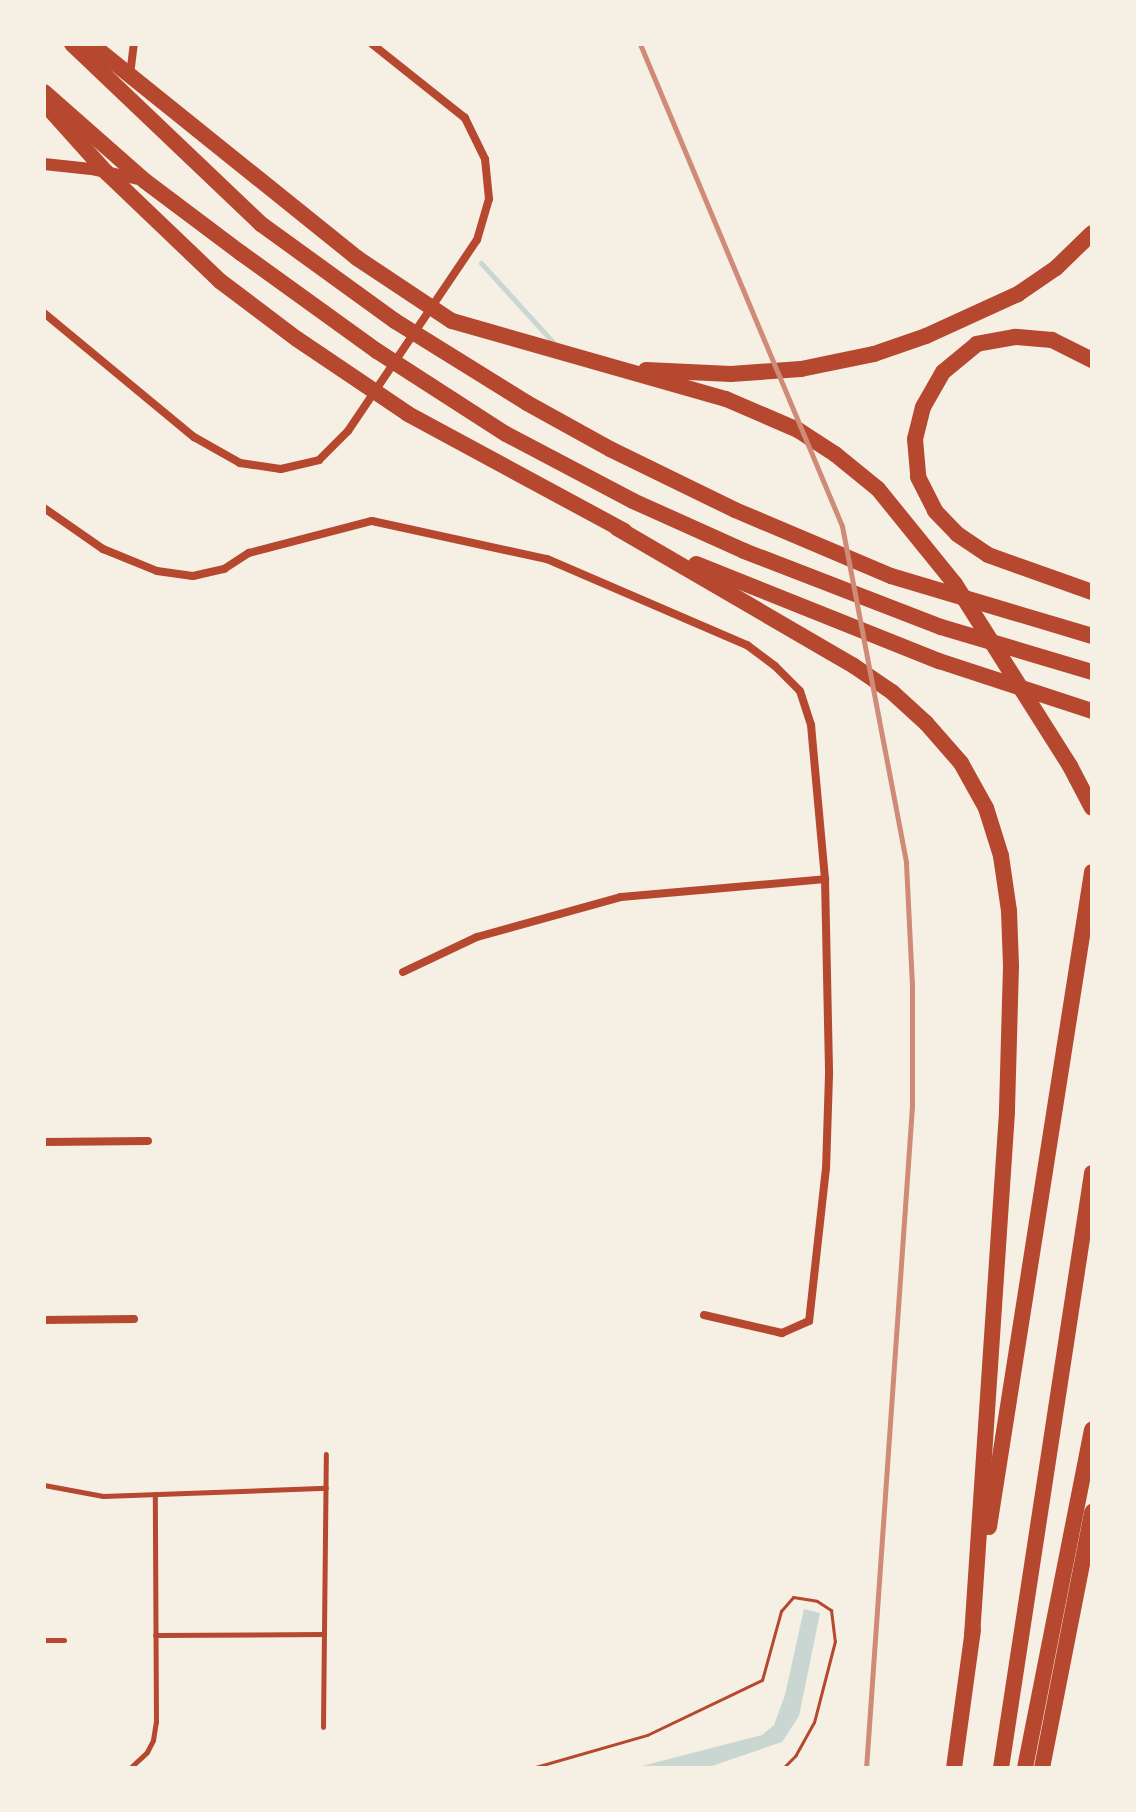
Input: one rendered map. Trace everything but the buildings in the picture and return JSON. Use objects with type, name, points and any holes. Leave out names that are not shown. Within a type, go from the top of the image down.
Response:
[{"type":"main road","points":[[72,44],[261,224],[395,321],[527,403],[610,449],[735,510],[891,576],[1092,636]]},
{"type":"main road","points":[[91,44],[357,258],[452,321],[767,414],[835,454],[878,489],[955,584],[1070,766],[1092,808]]},
{"type":"main road","points":[[130,76],[221,187]]},
{"type":"main road","points":[[44,92],[145,181],[241,253],[377,351],[506,434],[633,501],[744,551],[941,627],[1092,672]]},
{"type":"main road","points":[[44,103],[106,172],[220,281],[297,339],[408,414],[617,528],[854,666],[892,692],[926,723],[961,763],[986,808],[1001,856],[1009,911],[1011,966],[1007,1112],[972,1636]]},
{"type":"main road","points":[[605,366],[731,374],[801,369],[874,354],[926,336],[1018,294],[1056,268],[1092,233]]},
{"type":"main road","points":[[1092,360],[1052,340],[1015,337],[977,344],[943,372],[923,407],[915,439],[918,477],[935,511],[957,534],[988,555],[1092,592]]},
{"type":"main road","points":[[617,528],[743,585],[882,639],[1092,711]]},
{"type":"main road","points":[[954,1768],[1092,872]]},
{"type":"main road","points":[[1001,1768],[1092,1173]]},
{"type":"main road","points":[[1025,1768],[1092,1430]]},
{"type":"main road","points":[[1042,1768],[1092,1512]]},
{"type":"street","points":[[130,76],[134,44]]},
{"type":"street","points":[[44,313],[194,437],[240,463],[281,469],[319,460],[348,431],[477,240],[489,199],[485,159],[465,118],[372,44]]},
{"type":"street","points":[[44,164],[106,172],[145,181]]},
{"type":"street","points":[[44,508],[103,549],[157,571],[193,576],[224,569],[249,553],[372,521],[547,559],[747,645],[775,666],[800,691],[811,725],[825,879],[829,1075],[826,1168],[809,1321],[782,1333],[704,1315]]},
{"type":"street","points":[[403,972],[477,937],[621,897],[825,879]]},
{"type":"street","points":[[44,1142],[148,1141]]},
{"type":"street","points":[[44,1320],[134,1319]]},
{"type":"lane","points":[[323,1727],[326,1454]]},
{"type":"lane","points":[[44,1485],[103,1496],[326,1488]]},
{"type":"lane","points":[[130,1768],[153,1740],[155,1494]]},
{"type":"lane","points":[[155,1635],[324,1634]]},
{"type":"lane","points":[[44,1640],[64,1640]]},
{"type":"path","points":[[532,1768],[647,1735],[762,1680],[781,1611],[793,1597],[817,1601],[831,1610],[835,1641],[814,1722],[796,1755],[783,1768]]},
{"type":"shaded area","points":[[804,1609],[820,1613],[799,1716],[782,1742],[706,1768],[634,1768],[762,1735],[774,1725],[785,1695]]},
{"type":"waterway","points":[[481,263],[553,342]]},
{"type":"railway","points":[[640,44],[842,526],[906,863],[912,984],[912,1106],[866,1768]]}]
